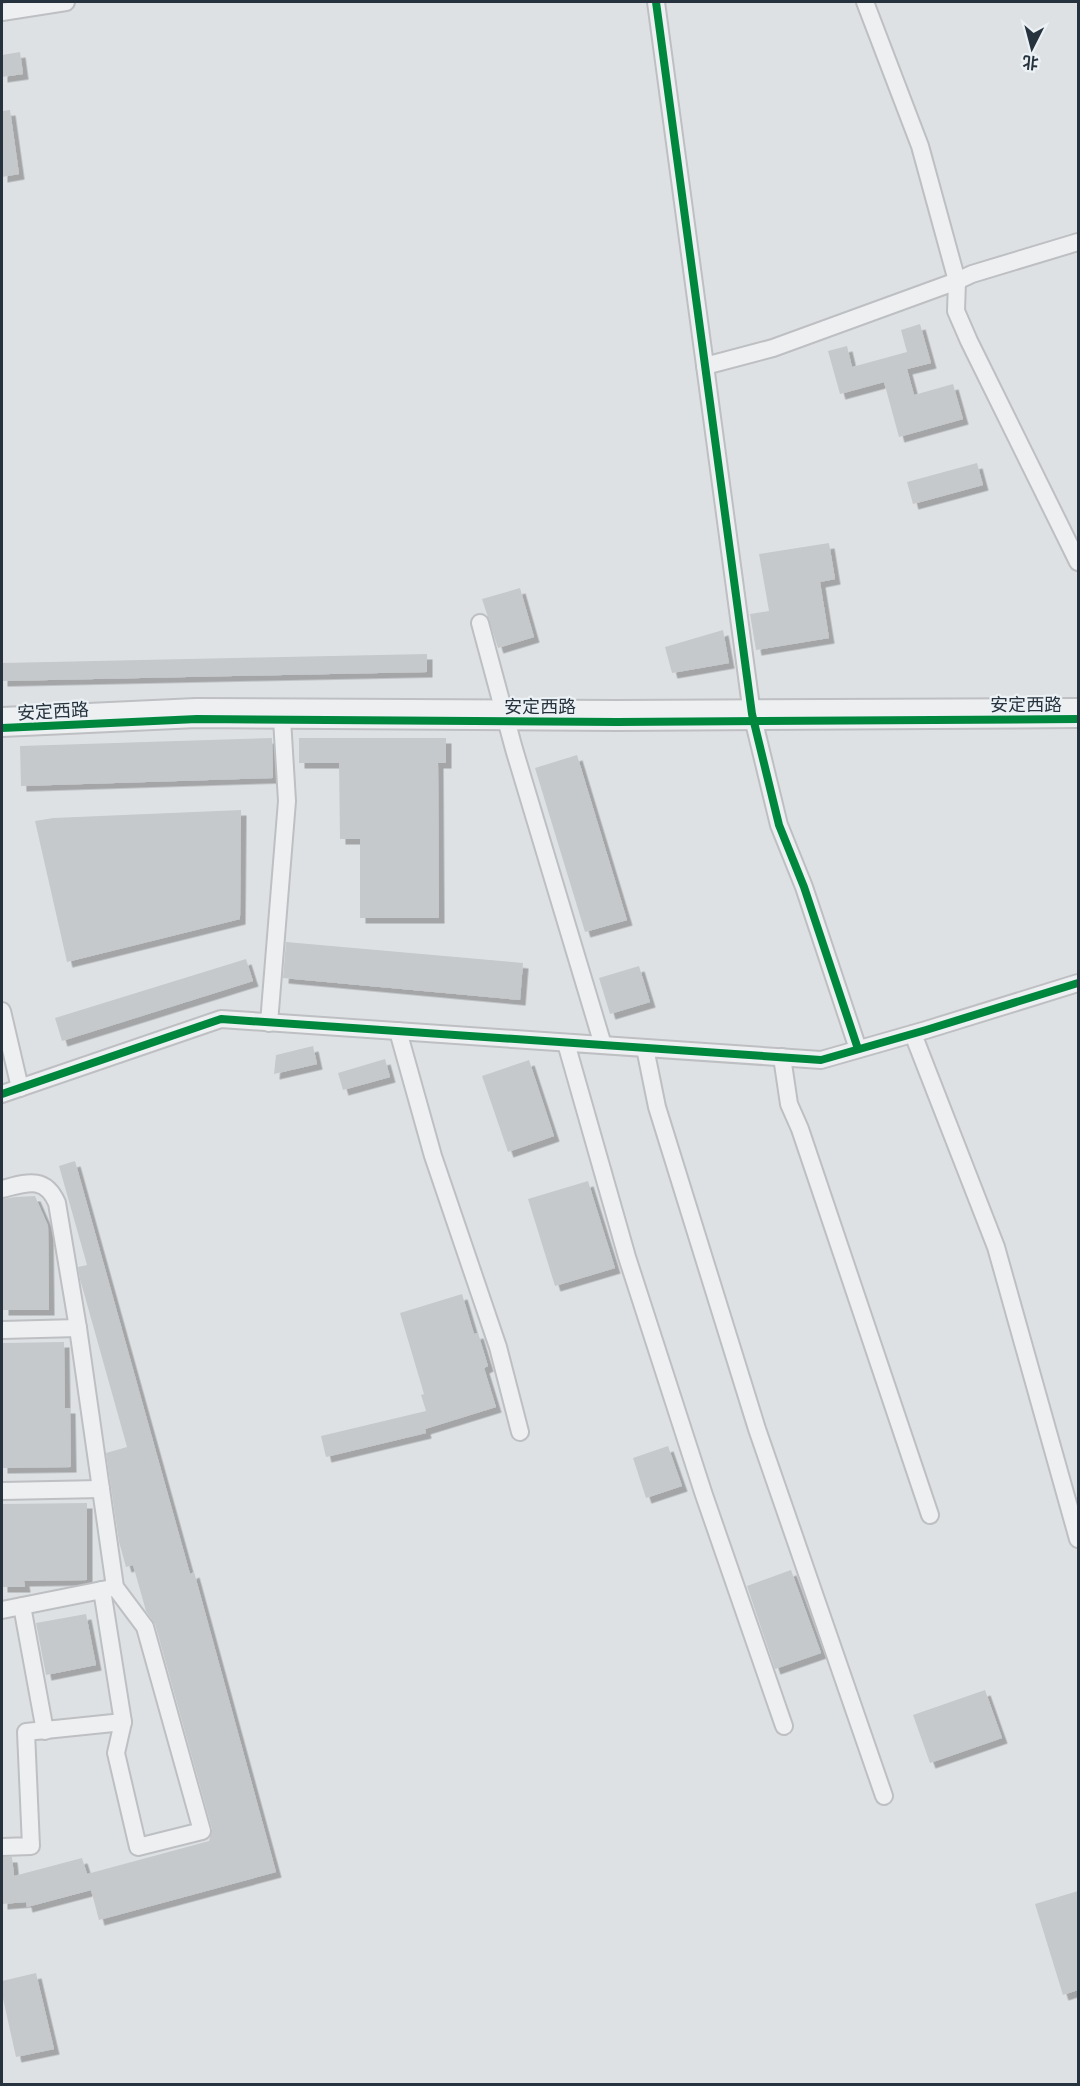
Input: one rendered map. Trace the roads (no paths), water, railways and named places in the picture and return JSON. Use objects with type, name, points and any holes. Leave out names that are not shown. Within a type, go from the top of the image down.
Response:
[{"type":"street","points":[[2,12],[66,2]]},
{"type":"street","points":[[656,2],[753,714],[779,825],[804,887],[858,1049]]},
{"type":"street","points":[[865,2],[920,146],[957,281],[956,311],[1078,562]]},
{"type":"street","points":[[705,366],[773,348],[972,274],[1078,242]]},
{"type":"street","points":[[480,623],[603,1045]]},
{"type":"street","name":"安定西路","points":[[2,716],[196,707],[505,715]]},
{"type":"street","name":"安定西路","points":[[2,728],[197,719],[753,714],[1078,707]]},
{"type":"street","name":"安定西路","points":[[753,714],[1078,719]]},
{"type":"street","points":[[269,1023],[287,801],[282,719]]},
{"type":"street","points":[[2,1094],[221,1019],[821,1060],[1078,983]]},
{"type":"street","points":[[2,1011],[20,1088]]},
{"type":"street","points":[[398,1031],[433,1156],[498,1347],[520,1432]]},
{"type":"street","points":[[913,1034],[996,1247],[1078,1539]]},
{"type":"street","points":[[566,1043],[634,1280],[704,1495],[784,1726]]},
{"type":"street","points":[[645,1048],[657,1107],[757,1429],[884,1796]]},
{"type":"street","points":[[782,1057],[789,1104],[800,1129],[930,1515]]},
{"type":"street","points":[[2,1189],[29,1182],[47,1188],[57,1203],[101,1489],[108,1588],[123,1722],[116,1754],[138,1846],[202,1831],[145,1627],[108,1588]]},
{"type":"street","points":[[2,1330],[78,1328]]},
{"type":"street","points":[[2,1491],[101,1489]]},
{"type":"street","points":[[2,1610],[108,1588]]},
{"type":"street","points":[[22,1606],[45,1731]]},
{"type":"street","points":[[2,1847],[31,1846],[27,1732],[123,1722]]}]
